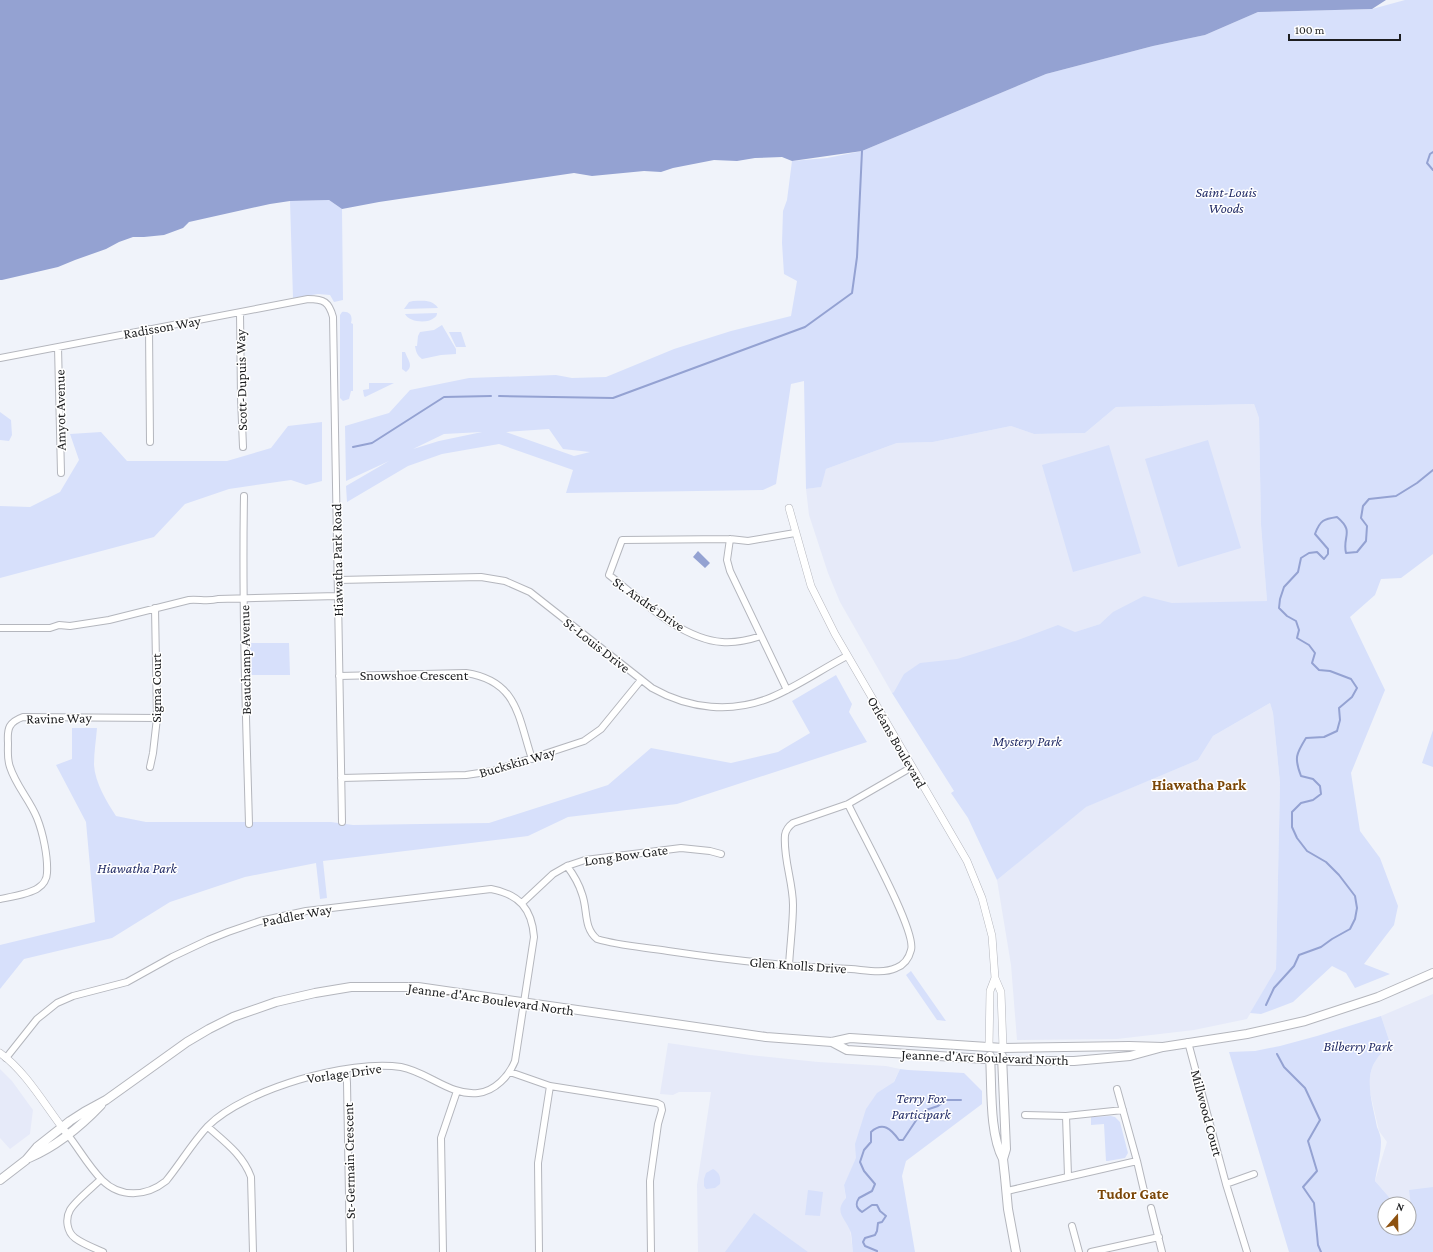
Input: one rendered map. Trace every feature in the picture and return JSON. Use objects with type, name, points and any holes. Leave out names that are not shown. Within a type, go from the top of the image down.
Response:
[{"type":"main road","name":"Jeanne-d'Arc Boulevard North","points":[[832,1042],[847,1050],[990,1060],[1081,1061],[1130,1056],[1163,1047],[1248,1034],[1305,1021],[1378,997],[1433,973]]},
{"type":"main road","name":"Jeanne-d'Arc Boulevard North","points":[[26,1160],[37,1147],[62,1127],[84,1112],[106,1100],[188,1042],[233,1017],[276,1002],[351,987],[418,987],[766,1037],[832,1042],[850,1038],[1003,1048],[1129,1046],[1163,1047]]},
{"type":"main road","name":"Orléans Boulevard","points":[[989,1047],[994,1124],[998,1149],[1003,1159],[1012,1236],[1016,1252]]},
{"type":"main road","name":"Orléans Boulevard","points":[[1003,1048],[1002,1060],[1006,1149],[1003,1159]]},
{"type":"main road","name":"Jeanne-d'Arc Boulevard North","points":[[0,1180],[26,1160],[48,1149],[68,1135],[89,1118],[106,1100]]},
{"type":"street","name":"Radisson Way","points":[[0,358],[308,299],[317,299],[323,302]]},
{"type":"street","name":"Hiawatha Park Road","points":[[323,302],[330,307],[332,317],[342,822]]},
{"type":"street","name":"Scott-Dupuis Way","points":[[240,313],[243,447]]},
{"type":"street","points":[[149,329],[150,442]]},
{"type":"street","name":"Amyot Avenue","points":[[58,347],[62,473]]},
{"type":"street","name":"Beauchamp Avenue","points":[[244,496],[246,706],[249,824]]},
{"type":"street","name":"Orléans Boulevard","points":[[789,508],[811,586],[847,656],[967,860],[978,886],[992,936],[995,978],[1001,992],[1003,1048]]},
{"type":"street","name":"St. André Drive","points":[[761,636],[748,640],[722,642],[706,639],[681,629],[667,620],[609,575],[622,540],[730,539],[748,541],[795,533]]},
{"type":"street","points":[[730,539],[727,560],[730,571],[787,690]]},
{"type":"street","name":"St-Louis Drive","points":[[338,580],[481,577],[505,581],[530,592],[652,688],[688,704],[705,707],[722,708],[756,703],[787,690],[847,656]]},
{"type":"street","points":[[0,628],[66,627],[102,621],[189,600],[199,599],[208,601],[218,599],[338,596]]},
{"type":"street","name":"Sigma Court","points":[[150,767],[158,718],[155,608]]},
{"type":"street","name":"Snowshoe Crescent","points":[[339,676],[466,673],[480,675],[492,680],[506,691],[515,706],[532,759]]},
{"type":"street","name":"Buckskin Way","points":[[341,778],[466,775],[493,771],[532,759],[584,741],[593,735],[610,718],[640,680]]},
{"type":"street","name":"Ravine Way","points":[[0,899],[35,890],[43,884],[47,872],[45,850],[37,819],[9,766],[8,730],[11,724],[16,719],[23,717],[158,718]]},
{"type":"street","points":[[788,966],[793,904],[787,862],[785,840],[786,830],[793,823],[848,804],[912,767]]},
{"type":"street","name":"Glen Knolls Drive","points":[[567,866],[582,894],[590,934],[596,939],[687,954],[788,966],[888,971],[904,964],[908,957],[912,948],[908,930],[900,909],[848,804]]},
{"type":"street","name":"Long Bow Gate","points":[[522,903],[553,874],[567,866],[585,860],[681,848],[710,851],[721,854]]},
{"type":"street","name":"Paddler Way","points":[[6,1058],[37,1020],[57,1003],[73,996],[127,982],[172,957],[208,940],[260,921],[326,908],[485,890],[500,891],[522,903]]},
{"type":"street","points":[[522,903],[528,911],[531,919],[534,937],[524,1003]]},
{"type":"street","name":"Orléans Boulevard","points":[[989,1047],[990,991],[995,978]]},
{"type":"street","name":"Vorlage Drive","points":[[68,1135],[101,1179],[109,1186],[125,1193],[138,1194],[151,1191],[166,1182],[208,1126],[220,1117],[249,1099],[315,1075],[381,1066],[406,1068],[457,1091],[468,1094],[491,1089],[505,1078],[510,1072],[515,1061],[524,1003]]},
{"type":"street","name":"Millwood Court","points":[[1188,1042],[1226,1184],[1247,1252]]},
{"type":"street","points":[[0,1053],[26,1079],[68,1135]]},
{"type":"street","name":"St-Germain Crescent","points":[[346,1070],[348,1091],[350,1252]]},
{"type":"street","points":[[510,1072],[550,1086],[657,1103],[661,1105],[662,1110],[658,1124],[650,1181],[651,1252]]},
{"type":"street","points":[[540,1252],[538,1163],[550,1086]]},
{"type":"street","points":[[1117,1089],[1144,1191]]},
{"type":"street","points":[[443,1252],[440,1138],[457,1091]]},
{"type":"street","points":[[1025,1115],[1066,1116],[1123,1110]]},
{"type":"street","points":[[1066,1116],[1068,1176]]},
{"type":"street","points":[[208,1126],[242,1158],[251,1177],[253,1252]]},
{"type":"street","points":[[1006,1191],[1137,1161]]},
{"type":"street","points":[[1226,1184],[1254,1174]]},
{"type":"street","points":[[101,1179],[70,1210],[67,1218],[68,1228],[72,1235],[81,1242],[103,1252]]},
{"type":"street","points":[[1151,1208],[1162,1252]]},
{"type":"street","points":[[1072,1226],[1079,1252]]},
{"type":"street","points":[[1091,1252],[1159,1237]]},
{"type":"shaded area","points":[[1254,404],[1259,418],[1261,525],[1267,601],[1115,619],[892,693],[840,602],[828,573],[809,515],[806,489],[820,487],[826,469],[897,443],[933,442],[1011,426],[1034,434],[1085,433],[1116,407]]},
{"type":"shaded area","points":[[1270,703],[1273,713],[1280,783],[1276,969],[1247,1019],[1194,1030],[1117,1039],[1017,1040],[1011,965],[997,880],[1085,807],[1198,760],[1213,736]]},
{"type":"shaded area","points":[[1433,994],[1433,1236],[1417,1231],[1417,1196],[1388,1196],[1375,1181],[1387,1142],[1379,1131],[1369,1088],[1369,1080],[1376,1059],[1391,1046],[1381,1016]]},
{"type":"shaded area","points":[[668,1043],[750,1055],[818,1062],[886,1066],[900,1069],[844,1185],[853,1252],[698,1252],[697,1185],[711,1092],[679,1092],[673,1095],[660,1094]]},
{"type":"shaded area","points":[[0,1069],[12,1081],[33,1110],[30,1134],[10,1149],[0,1138]]},
{"type":"green space","points":[[1405,0],[1433,0],[1433,554],[1401,578],[1381,579],[1375,595],[1350,617],[1385,690],[1351,773],[1360,831],[1380,858],[1398,906],[1394,925],[1364,964],[1390,974],[1355,988],[1346,973],[1332,966],[1293,1002],[1261,1014],[1250,1013],[1276,969],[1280,783],[1273,713],[1270,703],[1213,736],[1198,760],[1086,807],[997,880],[968,818],[951,793],[954,791],[892,693],[904,674],[920,663],[957,659],[1015,641],[1058,625],[1075,632],[1100,624],[1113,612],[1144,596],[1172,603],[1267,601],[1261,525],[1259,418],[1254,404],[1116,407],[1085,433],[1034,434],[1011,426],[933,442],[897,443],[826,469],[821,487],[806,489],[804,381],[791,384],[776,484],[763,490],[566,493],[573,470],[499,444],[442,454],[408,466],[347,502],[346,486],[389,461],[346,481],[345,426],[389,413],[410,390],[469,378],[556,375],[572,378],[606,377],[674,349],[731,331],[791,316],[797,281],[784,274],[782,243],[783,211],[787,200],[792,161],[827,158],[862,151],[1046,74],[1153,46],[1205,35],[1258,12],[1372,9]],"holes":[[[549,429],[563,449],[590,452],[574,456],[506,432]],[[482,432],[439,441],[413,449],[444,434]]]},
{"type":"green space","points":[[329,200],[342,209],[343,300],[334,302],[330,295],[318,294],[293,298],[290,201]]},
{"type":"green space","points":[[409,302],[430,302],[438,308],[404,309]]},
{"type":"green space","points":[[342,312],[347,312],[350,314],[352,318],[351,323],[353,324],[353,391],[351,391],[349,399],[343,401],[340,398],[340,315]]},
{"type":"green space","points":[[437,313],[436,317],[427,321],[410,319],[405,314]]},
{"type":"green space","points":[[442,325],[456,349],[456,354],[422,359],[417,353],[415,346],[417,346],[420,332],[434,330]]},
{"type":"green space","points":[[449,332],[461,332],[466,347],[456,347]]},
{"type":"green space","points":[[402,352],[405,352],[410,363],[410,367],[406,372],[402,369]]},
{"type":"green space","points":[[369,383],[394,383],[365,397],[363,390],[369,389]]},
{"type":"green space","points":[[0,412],[11,420],[12,435],[9,441],[0,440]]},
{"type":"green space","points":[[322,422],[322,481],[306,485],[291,480],[229,489],[185,504],[154,537],[0,578],[0,506],[30,507],[60,492],[79,460],[70,434],[101,432],[127,461],[227,461],[271,448],[288,426]]},
{"type":"green space","points":[[1208,440],[1241,548],[1178,567],[1145,459]]},
{"type":"green space","points":[[1109,445],[1141,553],[1073,572],[1042,465]]},
{"type":"green space","points":[[250,643],[289,643],[290,675],[250,675]]},
{"type":"green space","name":"Hiawatha Park","points":[[836,675],[852,704],[849,712],[867,742],[677,804],[568,817],[528,836],[323,861],[327,898],[320,899],[316,863],[245,877],[170,902],[112,938],[24,959],[0,989],[0,945],[95,922],[86,822],[56,765],[72,759],[72,728],[97,728],[94,760],[95,772],[102,792],[116,816],[146,822],[331,822],[353,825],[489,823],[608,785],[651,748],[731,763],[778,752],[810,733],[792,701]]},
{"type":"green space","points":[[1433,730],[1433,767],[1422,763]]},
{"type":"green space","points":[[911,971],[946,1021],[937,1020],[906,975]]},
{"type":"green space","name":"Bilberry Park","points":[[1381,1016],[1391,1046],[1381,1054],[1374,1063],[1370,1082],[1372,1104],[1381,1140],[1380,1156],[1375,1181],[1388,1196],[1377,1196],[1377,1236],[1417,1236],[1417,1196],[1410,1196],[1409,1190],[1433,1187],[1433,1252],[1289,1252],[1229,1052],[1255,1051],[1317,1036]]},
{"type":"green space","name":"Terry Fox Participark","points":[[900,1069],[964,1073],[982,1091],[982,1104],[906,1161],[902,1176],[915,1252],[853,1252],[851,1233],[841,1212],[842,1203],[846,1198],[844,1185],[856,1158],[855,1144],[866,1109],[877,1093],[894,1082]]},
{"type":"green space","points":[[1091,1117],[1115,1117],[1120,1122],[1128,1153],[1125,1158],[1106,1161],[1104,1124],[1091,1125]]},
{"type":"green space","points":[[713,1169],[719,1175],[720,1184],[715,1188],[706,1189],[704,1186],[704,1179],[706,1173]]},
{"type":"green space","points":[[808,1190],[823,1192],[820,1216],[805,1215]]},
{"type":"green space","points":[[754,1213],[808,1252],[725,1252]]},
{"type":"water","points":[[0,0],[1386,0],[1372,9],[1258,12],[1205,35],[1153,46],[1046,74],[862,151],[792,161],[782,157],[755,158],[737,161],[714,160],[673,168],[661,172],[644,171],[592,176],[574,173],[379,202],[342,209],[329,200],[290,201],[189,222],[183,228],[164,235],[133,237],[58,267],[0,280]]},
{"type":"water","points":[[698,551],[710,563],[705,568],[693,557]]},
{"type":"waterway","points":[[499,396],[613,398],[805,327],[852,293],[857,257],[862,151]]},
{"type":"waterway","points":[[1433,152],[1430,154],[1427,163],[1433,170]]},
{"type":"waterway","points":[[353,447],[372,443],[444,397],[491,396]]},
{"type":"waterway","points":[[1266,1005],[1274,988],[1294,966],[1299,955],[1321,947],[1350,929],[1355,919],[1357,908],[1355,896],[1339,875],[1326,862],[1307,851],[1297,838],[1292,827],[1292,812],[1301,803],[1313,800],[1321,794],[1320,786],[1313,779],[1301,776],[1297,765],[1298,752],[1306,738],[1324,737],[1337,731],[1340,720],[1339,708],[1352,697],[1357,688],[1351,679],[1330,671],[1319,670],[1312,663],[1315,653],[1309,645],[1297,638],[1299,630],[1296,621],[1287,616],[1279,608],[1280,599],[1284,587],[1298,572],[1301,558],[1309,553],[1317,552],[1324,559],[1328,554],[1328,549],[1315,534],[1323,521],[1337,517],[1347,530],[1345,542],[1346,553],[1357,552],[1366,541],[1367,526],[1361,518],[1363,506],[1369,499],[1396,496],[1417,483],[1433,470]]},
{"type":"waterway","points":[[1277,1054],[1284,1067],[1305,1088],[1320,1120],[1308,1141],[1317,1171],[1303,1187],[1314,1203],[1318,1245],[1321,1252]]},
{"type":"waterway","points":[[877,1252],[865,1246],[863,1242],[865,1238],[875,1235],[878,1223],[882,1222],[886,1216],[880,1211],[877,1205],[872,1205],[862,1212],[857,1207],[859,1198],[872,1191],[875,1184],[864,1171],[860,1162],[864,1150],[871,1142],[871,1132],[879,1127],[883,1127],[890,1130],[899,1140],[903,1140],[919,1116],[926,1110],[938,1106],[946,1100],[961,1100]]},
{"type":"district","name":"Hiawatha Park","points":[[1199,785]]},
{"type":"district","name":"Tudor Gate","points":[[1133,1194]]},
{"type":"park label","name":"Saint-Louis Woods","points":[[1226,200]]},
{"type":"park label","name":"Mystery Park","points":[[1027,741]]}]
